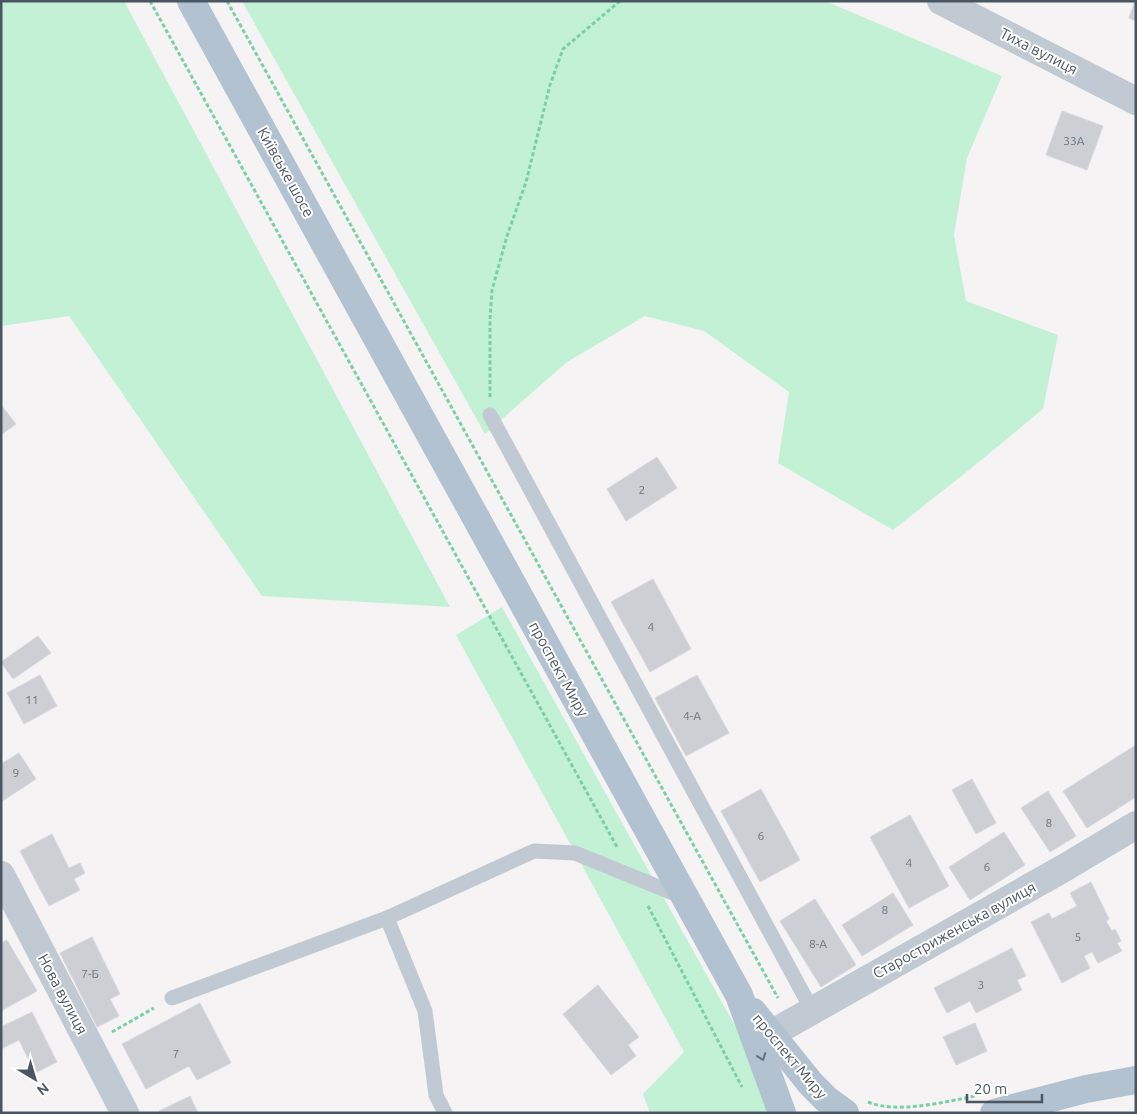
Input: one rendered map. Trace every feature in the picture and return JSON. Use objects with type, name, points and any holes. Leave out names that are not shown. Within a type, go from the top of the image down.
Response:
[{"type":"main road","name":"Київське шосе","points":[[191,1],[380,344]]},
{"type":"main road","name":"проспект Миру","points":[[380,344],[739,995],[782,1113]]},
{"type":"main road","name":"проспект Миру","points":[[739,995],[792,1022],[810,1084],[826,1099],[853,1105]]},
{"type":"main road","points":[[997,1108],[1136,1080]]},
{"type":"street","name":"Тиха вулиця","points":[[941,1],[1136,101]]},
{"type":"street","name":"Старостриженська вулиця","points":[[792,1022],[1136,826]]},
{"type":"street","name":"Нова вулиця","points":[[1,875],[125,1113]]},
{"type":"lane","points":[[490,415],[792,1022]]},
{"type":"lane","points":[[172,998],[387,918],[534,851],[575,853],[684,898]]},
{"type":"lane","points":[[387,918],[425,1011],[436,1095],[444,1113]]},
{"type":"path","points":[[150,1],[634,877],[747,1095]]},
{"type":"path","points":[[227,1],[792,1022]]},
{"type":"path","points":[[490,415],[490,319],[492,290],[507,236],[526,182],[550,85],[563,49],[620,1]]},
{"type":"path","points":[[89,1044],[172,998]]},
{"type":"path","points":[[853,1105],[913,1108],[997,1108]]},
{"type":"green space","points":[[1,1],[124,1],[450,607],[262,596],[69,316],[1,326]]},
{"type":"green space","points":[[242,1],[825,1],[1002,76],[967,158],[954,235],[966,301],[1058,335],[1043,409],[893,530],[778,463],[789,392],[704,331],[645,316],[567,362],[485,434]]},
{"type":"green space","points":[[502,607],[744,1042],[776,1113],[650,1113],[643,1094],[684,1052],[456,635]]},
{"type":"building","points":[[1136,1],[1136,21],[1129,18]]},
{"type":"building","points":[[1062,111],[1103,126],[1087,170],[1046,155]]},
{"type":"building","points":[[1,405],[16,424],[1,435]]},
{"type":"building","points":[[657,457],[677,488],[626,521],[607,489]]},
{"type":"building","points":[[653,579],[691,649],[650,672],[611,602]]},
{"type":"building","points":[[38,636],[51,653],[13,679],[1,662]]},
{"type":"building","points":[[40,675],[57,706],[24,724],[7,693]]},
{"type":"building","points":[[697,675],[729,733],[686,756],[655,698]]},
{"type":"building","points":[[1136,745],[1136,797],[1087,828],[1063,791]]},
{"type":"building","points":[[19,753],[36,779],[1,802],[1,764]]},
{"type":"building","points":[[972,779],[996,823],[976,834],[952,790]]},
{"type":"building","points":[[761,789],[800,860],[760,882],[721,811]]},
{"type":"building","points":[[1048,791],[1076,836],[1050,852],[1021,808]]},
{"type":"building","points":[[910,815],[949,886],[909,908],[870,837]]},
{"type":"building","points":[[1004,832],[1025,865],[970,900],[949,867]]},
{"type":"building","points":[[52,834],[69,868],[80,863],[85,873],[74,879],[80,890],[49,906],[20,851]]},
{"type":"building","points":[[1091,882],[1109,919],[1106,921],[1112,931],[1115,929],[1121,941],[1117,943],[1122,951],[1098,963],[1092,952],[1084,956],[1090,968],[1062,983],[1031,922],[1049,913],[1052,919],[1077,906],[1070,893]]},
{"type":"building","points":[[893,893],[913,925],[862,956],[842,925]]},
{"type":"building","points":[[815,899],[856,965],[821,987],[780,921]]},
{"type":"building","points":[[92,937],[120,994],[110,999],[119,1016],[97,1027],[60,953]]},
{"type":"building","points":[[7,940],[37,991],[1,1011],[1,943]]},
{"type":"building","points":[[1012,948],[1026,976],[1017,980],[1022,990],[976,1013],[970,1001],[947,1013],[934,988]]},
{"type":"building","points":[[598,985],[639,1037],[628,1045],[636,1056],[611,1075],[563,1014]]},
{"type":"building","points":[[200,1003],[231,1063],[197,1080],[189,1066],[146,1089],[122,1044]]},
{"type":"building","points":[[32,1012],[57,1062],[35,1073],[19,1040],[1,1049],[1,1027]]},
{"type":"building","points":[[975,1023],[987,1051],[956,1065],[943,1037]]},
{"type":"building","points":[[190,1096],[198,1113],[160,1113],[159,1111]]}]
